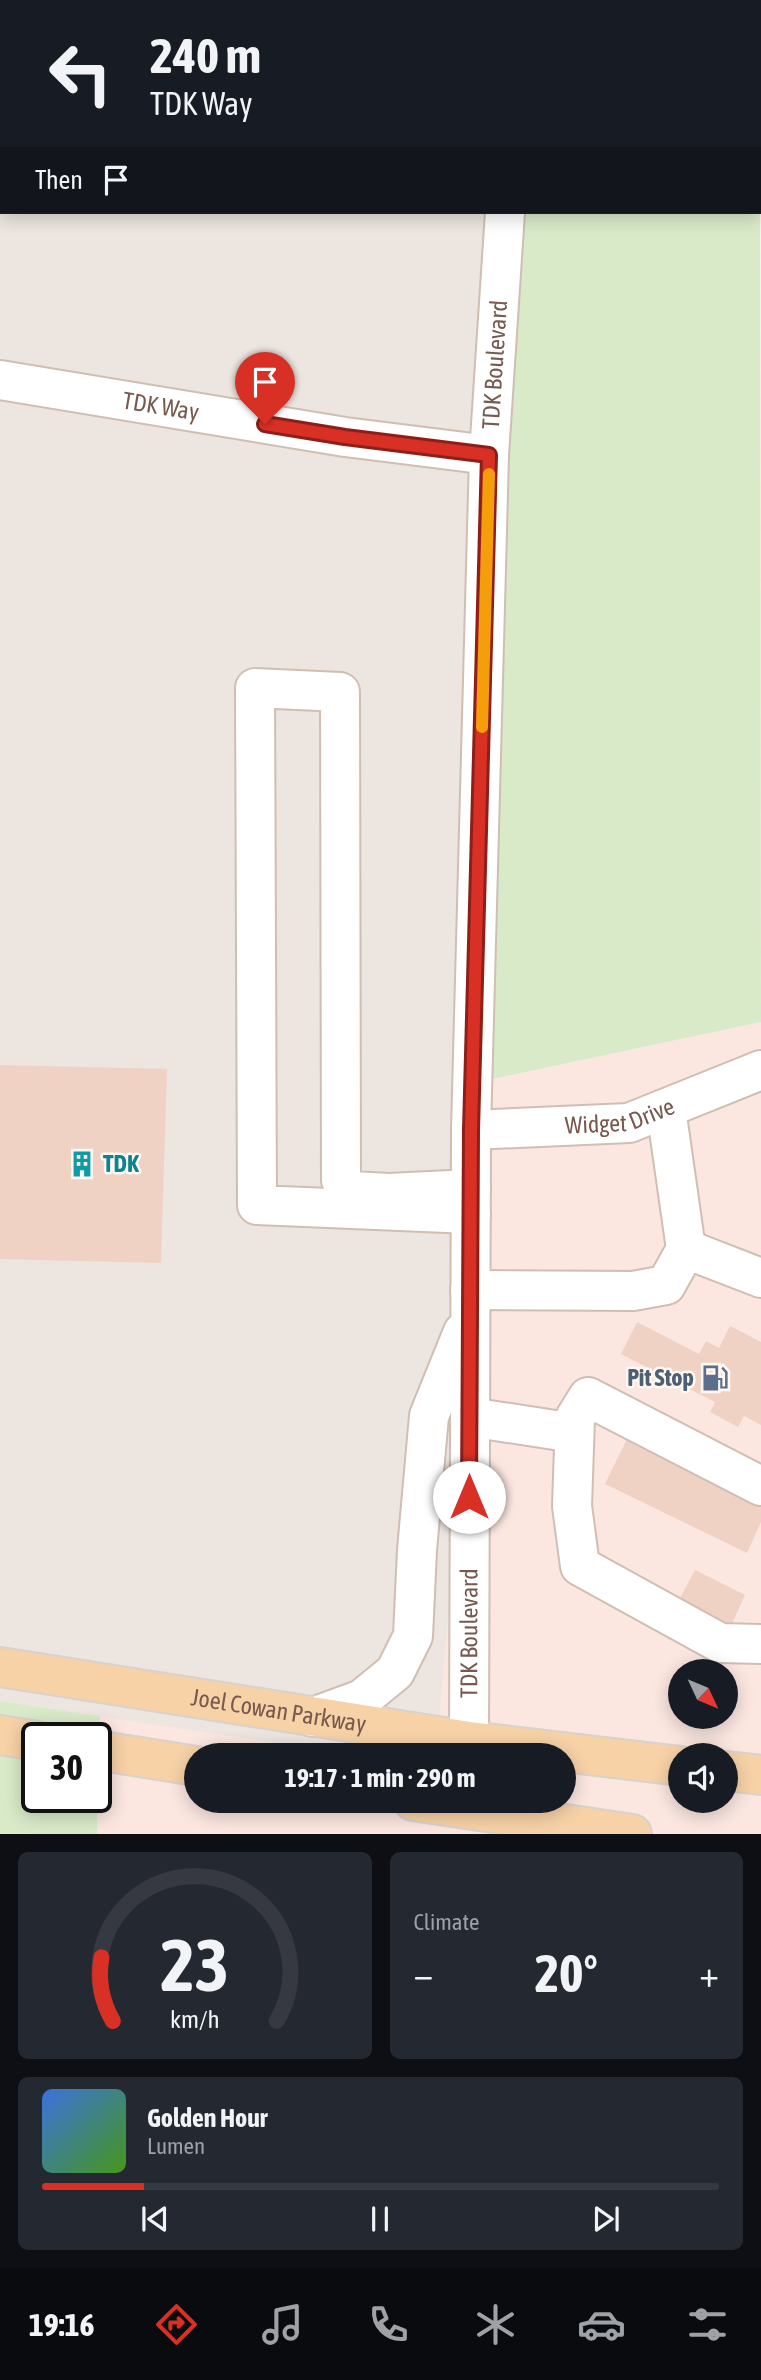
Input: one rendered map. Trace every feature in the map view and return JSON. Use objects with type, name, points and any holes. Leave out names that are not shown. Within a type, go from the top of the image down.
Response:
[{"type":"main road","name":"Joel Cowan Parkway","points":[[0,1667],[313,1717],[443,1743]]},
{"type":"main road","points":[[0,1735],[21,1738]]},
{"type":"main road","points":[[112,1753],[184,1764]]},
{"type":"main road","name":"Joel Cowan Parkway","points":[[576,1757],[668,1765]]},
{"type":"main road","points":[[738,1772],[761,1775]]},
{"type":"main road","points":[[459,1814],[632,1834]]},
{"type":"street","name":"TDK Boulevard","points":[[468,1743],[471,1130],[489,455],[505,214]]},
{"type":"street","name":"TDK Way","points":[[0,380],[345,437],[489,455]]},
{"type":"street","points":[[255,688],[340,692],[341,1180],[351,1191],[471,1201],[257,1205],[255,688]]},
{"type":"street","name":"Widget Drive","points":[[471,1130],[629,1124],[761,1070]]},
{"type":"street","points":[[470,1302],[633,1291],[666,1284],[686,1250],[666,1109]]},
{"type":"street","points":[[686,1250],[761,1278]]},
{"type":"street","name":"TDK Boulevard","points":[[313,1717],[362,1699],[395,1672],[412,1636],[429,1416],[470,1302]]},
{"type":"street","points":[[761,1486],[588,1397],[575,1418],[572,1506],[580,1566],[720,1643],[761,1644]]},
{"type":"street","points":[[470,1417],[574,1433]]},
{"type":"shaded area","points":[[0,214],[506,214],[475,1314],[437,1743],[275,1743],[0,1701]]},
{"type":"shaded area","points":[[761,1022],[761,1834],[97,1834],[98,1813],[112,1813],[112,1722],[100,1722],[100,1716],[275,1743],[184,1743],[184,1813],[576,1813],[576,1743],[437,1743],[475,1314],[488,1080]]},
{"type":"green space","points":[[506,214],[760,214],[761,1022],[488,1080]]},
{"type":"green space","points":[[0,1701],[100,1716],[100,1722],[21,1722],[21,1813],[98,1813],[97,1834],[0,1834]]},
{"type":"building","name":"TDK","points":[[0,1065],[167,1069],[161,1263],[0,1259]]},
{"type":"building","name":"Pit Stop","points":[[637,1322],[699,1354],[706,1341],[719,1348],[730,1326],[761,1342],[761,1425],[744,1416],[738,1427],[710,1412],[715,1402],[621,1354]]},
{"type":"building","points":[[628,1437],[761,1501],[761,1522],[747,1553],[605,1484]]},
{"type":"building","points":[[695,1570],[745,1595],[731,1626],[679,1600]]},
{"type":"slow traffic","points":[[482,727],[489,474]]},
{"type":"place","name":"TDK","points":[[82,1164]]},
{"type":"place","name":"Pit Stop","points":[[715,1378]]},
{"type":"route","points":[[265,424],[489,455],[471,1130],[469,1497]]}]
